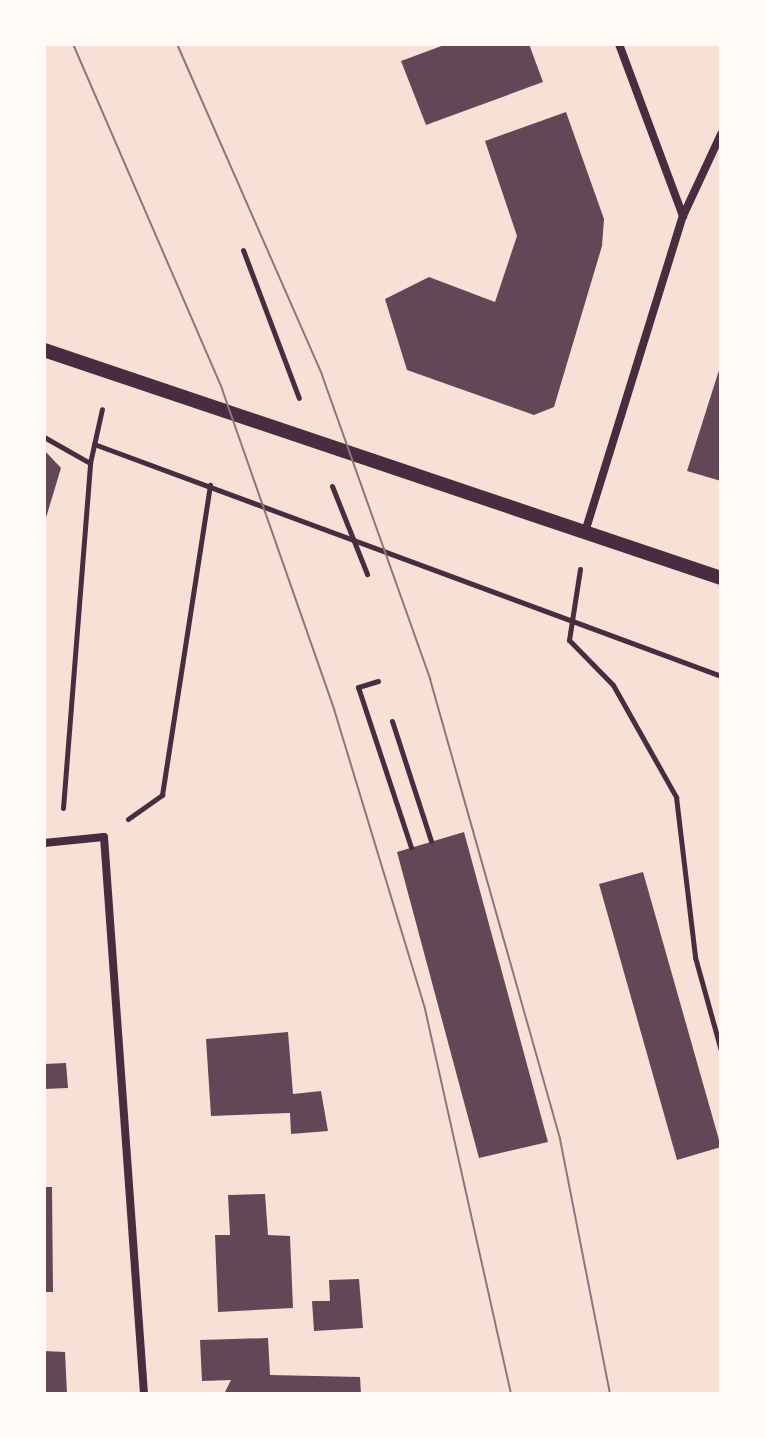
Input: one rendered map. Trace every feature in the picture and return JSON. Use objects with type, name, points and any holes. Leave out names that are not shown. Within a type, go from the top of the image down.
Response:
[{"type":"street","points":[[619,44],[683,216]]},
{"type":"street","points":[[585,532],[683,216],[721,134]]},
{"type":"street","points":[[44,350],[721,578]]},
{"type":"street","points":[[44,843],[104,837],[144,1394]]},
{"type":"path","points":[[44,437],[90,463]]},
{"type":"path","points":[[60,841],[94,444],[721,676]]},
{"type":"path","points":[[104,837],[162,795],[210,485]]},
{"type":"path","points":[[585,532],[569,640],[613,685],[676,797],[695,957],[721,1051]]},
{"type":"path","points":[[378,681],[358,687],[411,847]]},
{"type":"path","points":[[392,721],[431,841]]},
{"type":"building","points":[[447,44],[529,44],[543,82],[426,125],[401,61]]},
{"type":"building","points":[[566,112],[604,219],[602,246],[554,407],[534,415],[407,370],[385,299],[429,277],[495,302],[517,236],[485,141]]},
{"type":"building","points":[[721,367],[721,481],[687,471]]},
{"type":"building","points":[[44,450],[61,468],[45,521],[44,521]]},
{"type":"building","points":[[464,832],[548,1142],[479,1158],[397,852]]},
{"type":"building","points":[[643,872],[721,1147],[677,1160],[599,884]]},
{"type":"building","points":[[288,1032],[293,1094],[321,1091],[328,1131],[291,1134],[290,1113],[211,1116],[206,1039]]},
{"type":"building","points":[[66,1063],[68,1088],[44,1089],[44,1064]]},
{"type":"building","points":[[44,1187],[52,1187],[53,1292],[44,1292]]},
{"type":"building","points":[[265,1194],[268,1235],[290,1236],[293,1308],[218,1312],[215,1235],[230,1235],[228,1195]]},
{"type":"building","points":[[359,1279],[363,1328],[314,1331],[312,1301],[330,1301],[329,1280]]},
{"type":"building","points":[[268,1338],[270,1375],[360,1377],[361,1394],[224,1394],[231,1380],[202,1381],[200,1340]]},
{"type":"building","points":[[44,1351],[65,1352],[67,1394],[44,1394]]},
{"type":"tram line","points":[[73,44],[222,389],[334,709],[425,1009],[511,1394]]},
{"type":"tram line","points":[[177,44],[322,375],[430,679],[560,1139],[610,1394]]}]
